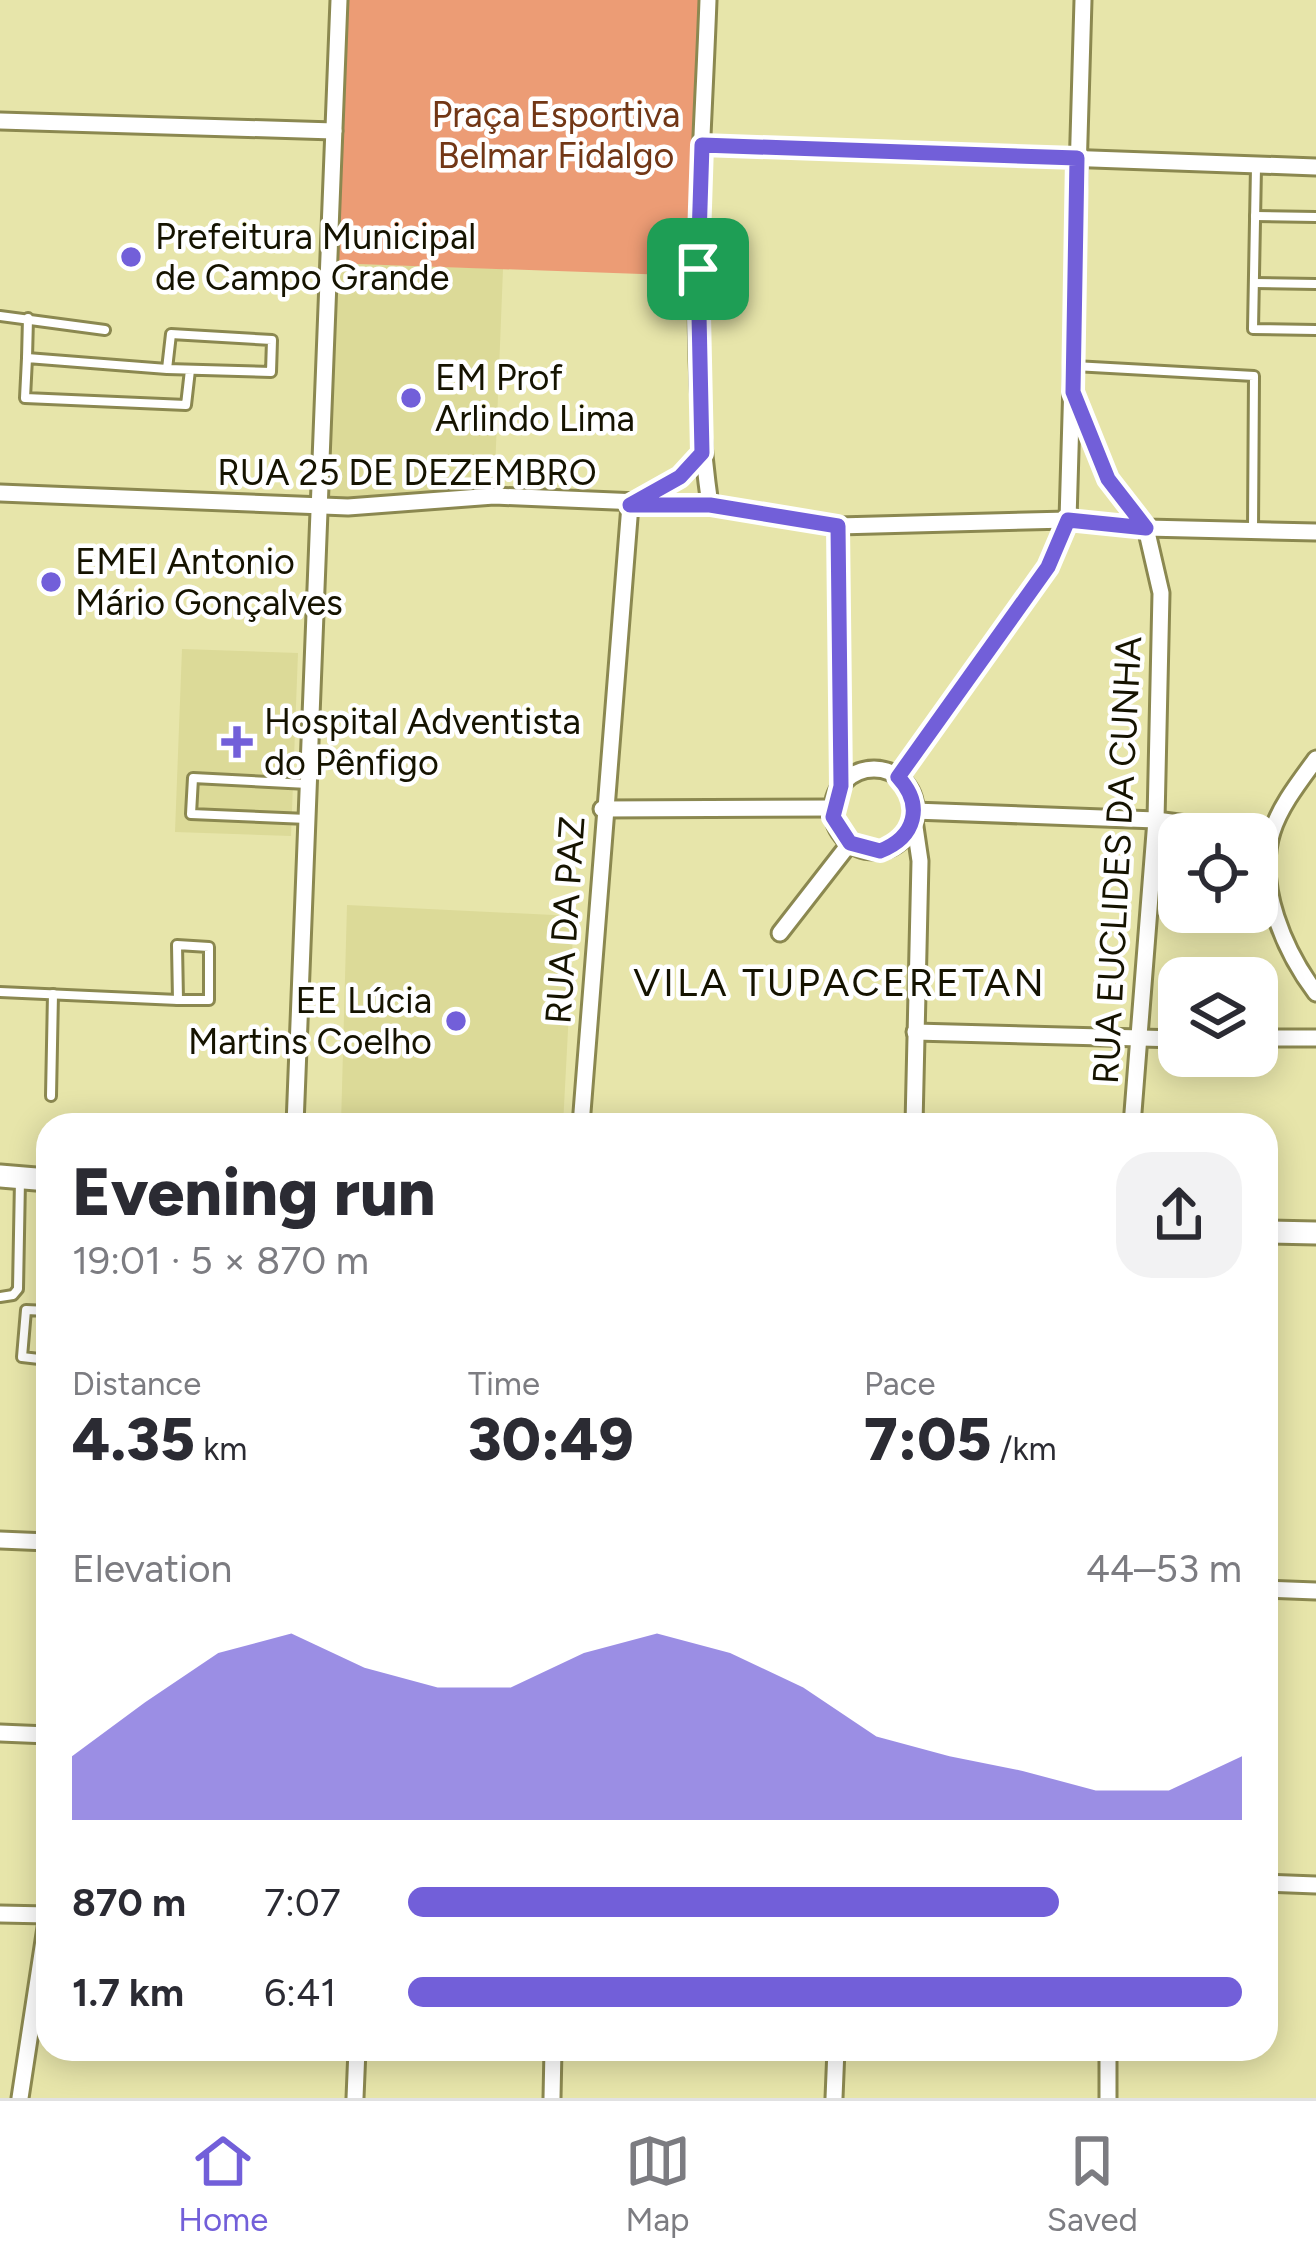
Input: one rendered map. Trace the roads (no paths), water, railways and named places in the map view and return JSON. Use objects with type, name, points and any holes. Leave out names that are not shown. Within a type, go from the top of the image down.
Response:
[{"type":"street","points":[[296,1113],[339,0]]},
{"type":"street","points":[[708,0],[698,269],[702,453],[710,505]]},
{"type":"street","points":[[898,777],[1048,567],[1068,520],[1083,0]]},
{"type":"street","points":[[0,121],[334,131]]},
{"type":"street","points":[[702,145],[1316,167]]},
{"type":"street","points":[[1073,392],[1108,479],[1146,528]]},
{"type":"street","points":[[630,505],[680,477],[702,453]]},
{"type":"street","name":"RUA 25 DE DEZEMBRO","points":[[0,493],[320,506],[494,496],[710,505],[838,526],[1068,520],[1146,528],[1316,532]]},
{"type":"street","name":"RUA DA PAZ","points":[[582,1113],[602,808],[630,505]]},
{"type":"street","points":[[838,526],[841,786],[834,808],[839,832],[850,843],[880,851],[907,834],[914,816]]},
{"type":"street","name":"RUA EUCLIDES DA CUNHA","points":[[1132,1113],[1156,820],[1161,593],[1146,528]]},
{"type":"street","points":[[1278,822],[1316,759]]},
{"type":"street","points":[[841,786],[868,769],[898,777],[909,789],[920,861],[914,1113]]},
{"type":"street","points":[[602,808],[834,808]]},
{"type":"street","points":[[914,816],[1156,820]]},
{"type":"street","points":[[780,933],[850,843]]},
{"type":"street","points":[[1278,926],[1316,993]]},
{"type":"street","points":[[915,1032],[1158,1039]]},
{"type":"street","points":[[1278,1038],[1316,1037]]},
{"type":"street","points":[[1278,1232],[1316,1233]]},
{"type":"street","points":[[0,1540],[36,1542]]},
{"type":"street","points":[[1278,1589],[1316,1591]]},
{"type":"street","points":[[0,1732],[36,1734]]},
{"type":"street","points":[[1278,1883],[1316,1885]]},
{"type":"street","points":[[0,1914],[36,1914]]},
{"type":"street","points":[[20,2098],[36,1993]]},
{"type":"street","points":[[355,2098],[357,2061]]},
{"type":"street","points":[[552,2098],[553,2061]]},
{"type":"street","points":[[834,2098],[836,2061]]},
{"type":"street","points":[[1108,2061],[1108,2098]]},
{"type":"lane","points":[[1256,165],[1253,329],[1316,330]]},
{"type":"lane","points":[[1255,215],[1316,218]]},
{"type":"lane","points":[[1254,283],[1316,284]]},
{"type":"lane","points":[[0,316],[105,330]]},
{"type":"lane","points":[[28,318],[25,398],[186,405],[190,370]]},
{"type":"lane","points":[[27,358],[167,369],[271,372],[272,340],[171,334],[167,369]]},
{"type":"lane","points":[[1073,365],[1254,376],[1253,530]]},
{"type":"lane","points":[[308,819],[191,814],[193,778],[309,784]]},
{"type":"lane","points":[[0,992],[178,1000],[209,1000],[209,947],[177,945],[178,1000]]},
{"type":"lane","points":[[51,1096],[53,994]]},
{"type":"lane","points":[[0,1297],[13,1295],[18,1288],[10,1177]]},
{"type":"lane","points":[[36,1310],[26,1310],[22,1358],[36,1359]]},
{"type":"place","name":"Prefeitura Municipal de Campo Grande","points":[[131,257]]},
{"type":"place","name":"EM Prof Arlindo Lima","points":[[411,398]]},
{"type":"place","name":"EMEI Antonio Mário Gonçalves","points":[[51,582]]},
{"type":"place","name":"Hospital Adventista do Pênfigo","points":[[237,742]]},
{"type":"place","name":"EE Lúcia Martins Coelho","points":[[456,1021]]},
{"type":"district","name":"VILA TUPACERETAN","points":[[840,982]]},
{"type":"park label","name":"Praça Esportiva Belmar Fidalgo","points":[[556,134]]}]
